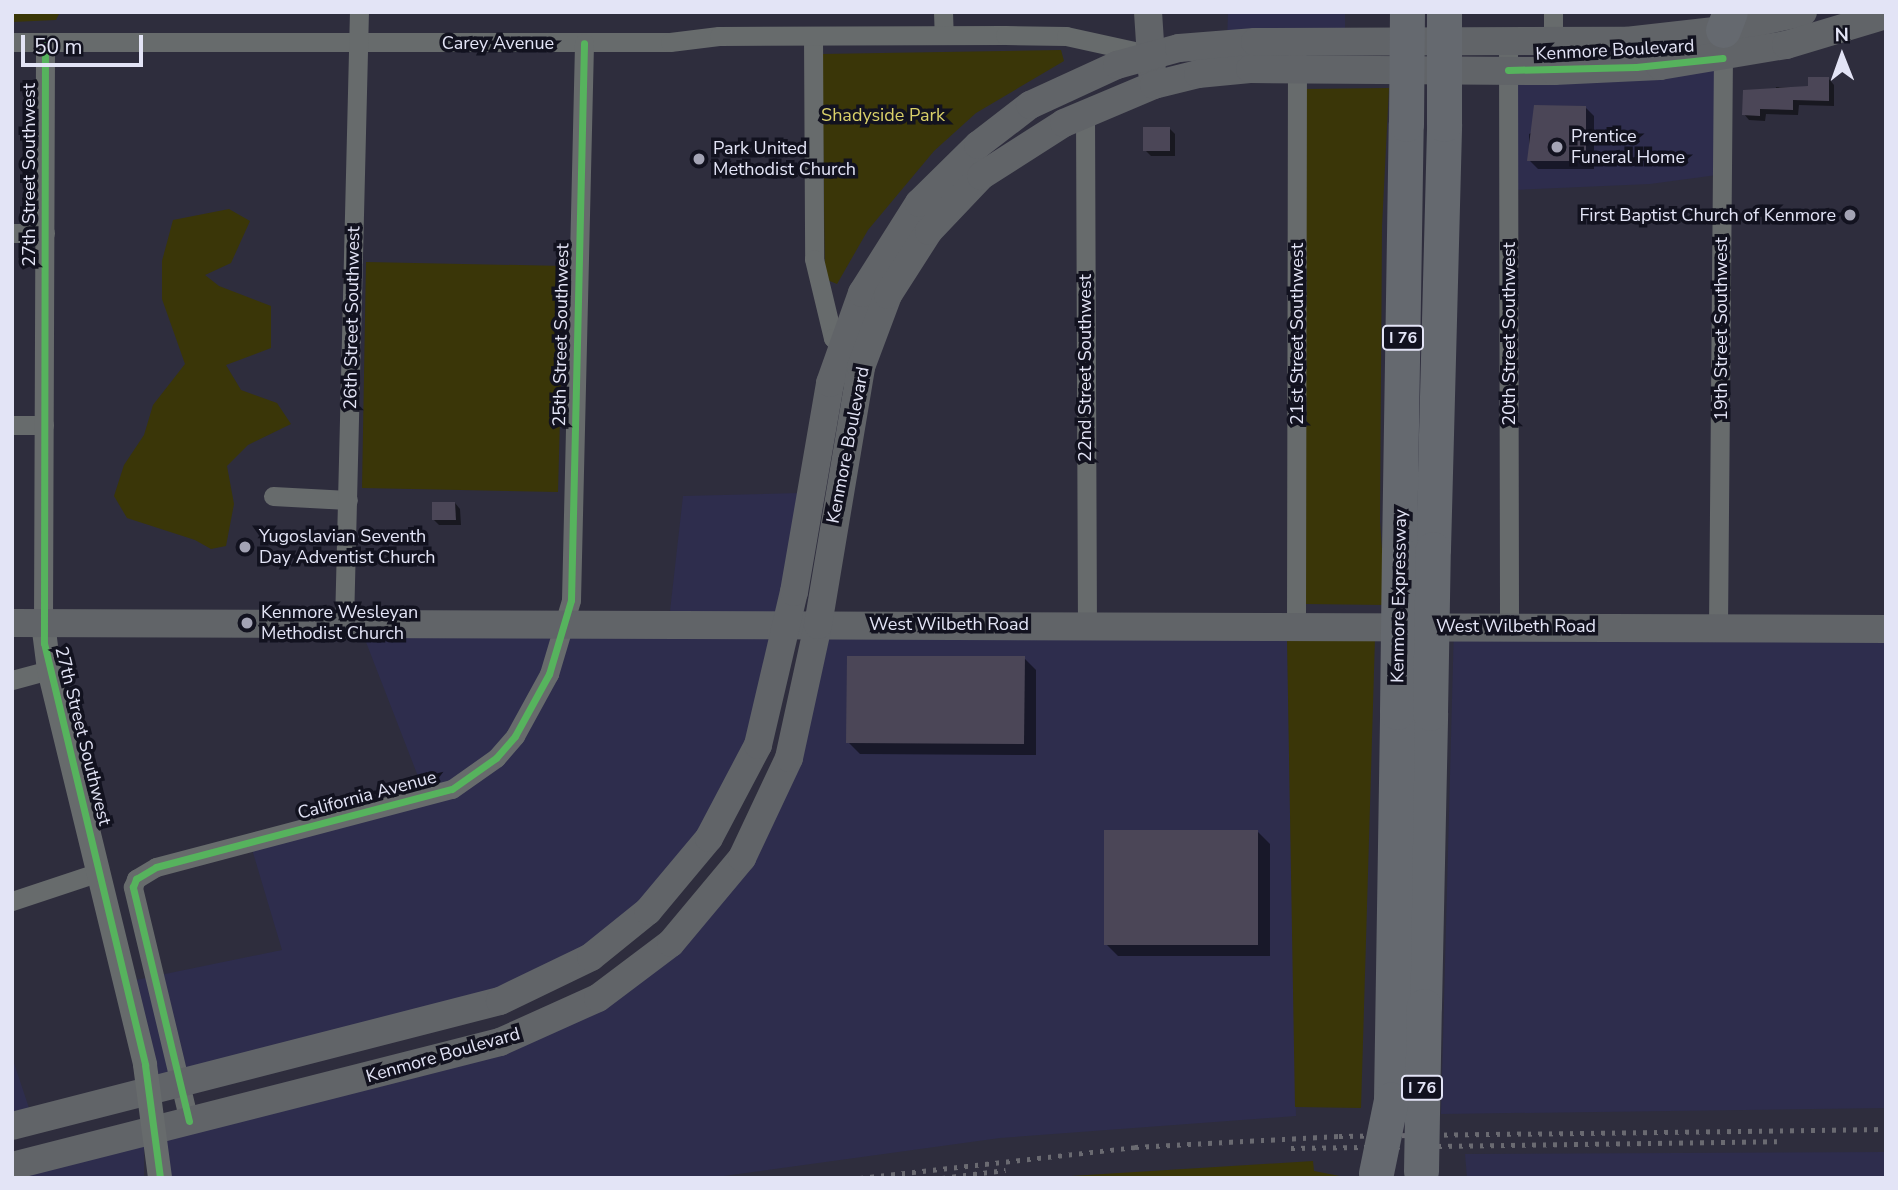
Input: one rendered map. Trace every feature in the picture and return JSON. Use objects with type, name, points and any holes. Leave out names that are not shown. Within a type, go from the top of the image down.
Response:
[{"type":"highway","name":"Kenmore Expressway","points":[[1407,12],[1399,553],[1414,712]]},
{"type":"highway","name":"Kenmore Expressway","points":[[1396,1175],[1408,1006],[1414,712],[1433,549],[1444,124],[1444,12]]},
{"type":"highway","name":"Kenmore Expressway","points":[[1396,1175],[1391,1100],[1408,1006]]},
{"type":"main road","points":[[1148,12],[1148,54],[1154,85]]},
{"type":"main road","name":"Kenmore Boulevard","points":[[1508,56],[1554,71],[1724,28],[1803,12]]},
{"type":"main road","name":"Kenmore Boulevard","points":[[12,1166],[500,1042],[598,998],[638,970],[704,907],[743,858],[789,758],[818,625],[854,349],[929,231],[955,202],[981,176],[1085,112],[1154,85],[1297,56],[1508,56],[1553,43],[1650,39],[1724,28],[1886,15]]},
{"type":"main road","name":"Kenmore Boulevard","points":[[12,1126],[500,1001],[562,974],[619,936],[648,911],[695,858],[737,792],[758,745],[786,625],[819,438],[854,349],[877,263],[919,203],[947,173],[1030,105],[1148,54],[1227,43],[1297,56]]},
{"type":"main road","name":"West Wilbeth Road","points":[[12,623],[563,627],[1087,623],[1886,629]]},
{"type":"street","name":"26th Street Southwest","points":[[344,624],[359,12]]},
{"type":"street","points":[[943,12],[944,35]]},
{"type":"street","points":[[1553,12],[1554,71]]},
{"type":"street","name":"19th Street Southwest","points":[[1718,627],[1724,28]]},
{"type":"street","name":"Carey Avenue","points":[[12,42],[584,43],[813,36],[1066,36],[1148,54]]},
{"type":"street","points":[[813,36],[814,259],[824,314],[854,349]]},
{"type":"street","name":"27th Street Southwest","points":[[46,42],[43,623],[49,670],[145,1065],[160,1178]]},
{"type":"street","name":"25th Street Southwest","points":[[563,627],[571,600],[584,43]]},
{"type":"street","name":"21st Street Southwest","points":[[1296,626],[1297,56]]},
{"type":"street","name":"20th Street Southwest","points":[[1508,56],[1509,625]]},
{"type":"street","name":"22nd Street Southwest","points":[[1085,112],[1087,623]]},
{"type":"street","points":[[12,233],[45,233]]},
{"type":"street","points":[[12,425],[44,425]]},
{"type":"street","points":[[273,496],[348,500]]},
{"type":"street","name":"California Avenue","points":[[179,1082],[133,887],[136,879],[156,867],[412,802],[473,778],[496,758],[534,708],[563,627]]},
{"type":"street","points":[[12,680],[49,670]]},
{"type":"street","points":[[12,901],[99,873]]},
{"type":"street","points":[[179,1082],[189,1121]]},
{"type":"shaded area","points":[[1228,12],[1345,12],[1345,42],[1227,43]]},
{"type":"shaded area","points":[[1719,64],[1717,175],[1650,184],[1513,190],[1512,75]]},
{"type":"shaded area","points":[[801,493],[781,619],[669,620],[683,496]]},
{"type":"shaded area","points":[[359,624],[786,625],[770,700],[709,838],[562,974],[150,1090],[126,982],[282,950],[251,846],[426,797]]},
{"type":"shaded area","points":[[818,625],[1287,626],[1296,1116],[1000,1138],[709,1178],[158,1178],[156,1128],[274,1101],[598,998],[742,858]]},
{"type":"shaded area","points":[[1454,625],[1886,629],[1886,1108],[1441,1114]]},
{"type":"shaded area","points":[[12,1057],[33,1120],[12,1126]]},
{"type":"shaded area","points":[[144,1139],[144,1178],[12,1178]]},
{"type":"shaded area","points":[[1886,1152],[1886,1178],[1467,1178],[1465,1154]]},
{"type":"green space","points":[[12,12],[60,12],[56,20],[12,22]]},
{"type":"green space","name":"Shadyside Park","points":[[1061,50],[1064,61],[976,113],[934,151],[868,230],[837,284],[825,279],[822,54]]},
{"type":"green space","points":[[1389,88],[1382,226],[1380,522],[1386,605],[1305,604],[1305,89]]},
{"type":"green space","points":[[229,209],[250,221],[231,263],[205,275],[219,286],[271,306],[271,348],[226,365],[241,390],[277,403],[291,424],[248,445],[227,466],[234,504],[226,546],[211,549],[195,540],[127,518],[114,496],[124,465],[144,435],[153,405],[185,364],[162,299],[162,261],[173,220]]},
{"type":"green space","points":[[366,262],[564,266],[558,492],[362,488]]},
{"type":"green space","points":[[1375,637],[1361,1108],[1295,1107],[1287,638]]},
{"type":"green space","points":[[1313,1161],[1314,1171],[1350,1178],[1039,1178]]},
{"type":"building","points":[[1808,77],[1829,77],[1829,101],[1793,100],[1793,110],[1760,109],[1760,116],[1742,115],[1743,90],[1808,86]]},
{"type":"building","name":"Prentice Funeral Home","points":[[1534,105],[1586,106],[1586,161],[1527,161]]},
{"type":"building","points":[[1143,127],[1170,127],[1170,151],[1143,151]]},
{"type":"building","points":[[432,502],[455,502],[456,520],[432,520]]},
{"type":"building","points":[[847,656],[1025,656],[1024,744],[846,743]]},
{"type":"building","points":[[1104,830],[1258,830],[1258,945],[1104,945]]},
{"type":"railway","points":[[860,1178],[1135,1147],[1339,1136],[1886,1129]]},
{"type":"railway","points":[[1291,1148],[1777,1141]]},
{"type":"railway","points":[[942,1178],[1005,1170]]},
{"type":"cycle path","points":[[45,42],[44,643],[145,1065],[160,1178]]},
{"type":"cycle path","points":[[189,1121],[133,887],[136,879],[156,867],[452,789],[496,758],[515,736],[549,674],[571,600],[584,43]]},
{"type":"cycle path","points":[[1508,70],[1636,67],[1723,58]]},
{"type":"place","name":"Prentice Funeral Home","points":[[1557,147]]},
{"type":"place","name":"Park United Methodist Church","points":[[699,159]]},
{"type":"place","name":"First Baptist Church of Kenmore","points":[[1850,215]]},
{"type":"place","name":"Yugoslavian Seventh Day Adventist Church","points":[[245,547]]},
{"type":"place","name":"Kenmore Wesleyan Methodist Church","points":[[247,623]]}]
